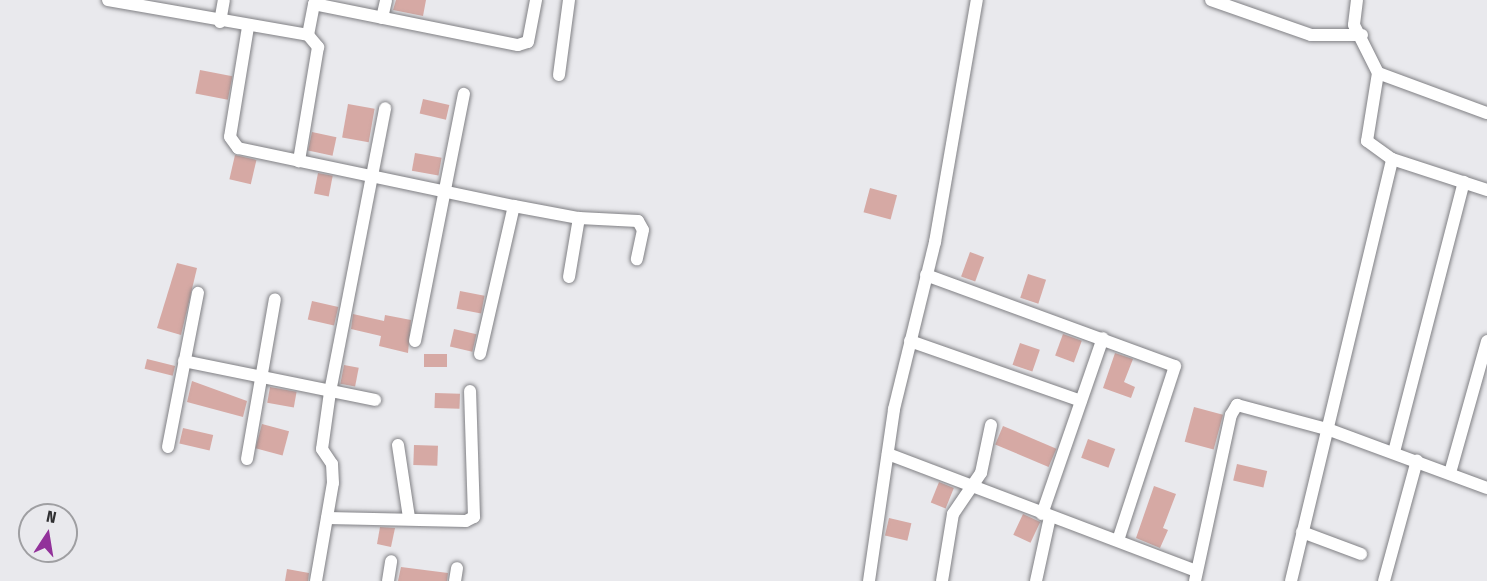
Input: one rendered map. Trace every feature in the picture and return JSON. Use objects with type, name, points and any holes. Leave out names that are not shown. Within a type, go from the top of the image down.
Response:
[{"type":"street","points":[[108,0],[135,3],[248,27],[308,35],[318,47],[299,161]]},
{"type":"street","points":[[220,22],[224,0]]},
{"type":"street","points":[[382,18],[386,0]]},
{"type":"street","points":[[308,35],[314,2],[518,45],[528,42],[536,0]]},
{"type":"street","points":[[559,75],[569,0]]},
{"type":"street","points":[[869,581],[888,454],[910,341],[935,242],[977,0]]},
{"type":"street","points":[[1211,0],[1311,35],[1362,35]]},
{"type":"street","points":[[1357,0],[1354,25],[1362,35],[1378,73],[1366,141],[1392,159],[1487,190]]},
{"type":"street","points":[[248,27],[231,141],[238,148],[579,218],[632,220],[643,224],[637,259]]},
{"type":"street","points":[[1378,73],[1487,113]]},
{"type":"street","points":[[416,341],[464,94]]},
{"type":"street","points":[[316,581],[327,518],[332,464],[322,449],[330,392],[386,108]]},
{"type":"street","points":[[1292,581],[1302,532],[1330,430],[1392,159]]},
{"type":"street","points":[[1394,452],[1464,183]]},
{"type":"street","points":[[480,354],[514,206]]},
{"type":"street","points":[[569,277],[579,218]]},
{"type":"street","points":[[926,275],[1175,366],[1118,540]]},
{"type":"street","points":[[168,447],[198,293]]},
{"type":"street","points":[[247,459],[275,299]]},
{"type":"street","points":[[1036,581],[1046,515],[1103,338]]},
{"type":"street","points":[[910,341],[1010,373],[1081,402]]},
{"type":"street","points":[[1450,473],[1487,341]]},
{"type":"street","points":[[184,361],[375,400]]},
{"type":"street","points":[[327,518],[466,521],[474,517],[470,392]]},
{"type":"street","points":[[888,454],[972,484],[1046,515],[1118,540],[1195,576],[1231,415],[1237,405],[1330,430],[1417,460],[1487,488]]},
{"type":"street","points":[[942,581],[952,514],[981,473],[991,426]]},
{"type":"street","points":[[398,445],[409,518]]},
{"type":"street","points":[[1384,581],[1417,460]]},
{"type":"street","points":[[1302,532],[1361,554]]},
{"type":"street","points":[[388,581],[391,561]]},
{"type":"street","points":[[455,581],[457,568]]},
{"type":"building","points":[[396,0],[426,0],[423,16],[393,10]]},
{"type":"building","points":[[200,70],[232,76],[228,100],[195,94]]},
{"type":"building","points":[[423,99],[449,105],[446,120],[420,114]]},
{"type":"building","points":[[348,104],[375,109],[369,142],[342,137]]},
{"type":"building","points":[[312,132],[336,137],[333,156],[308,151]]},
{"type":"building","points":[[415,153],[442,158],[438,175],[412,171]]},
{"type":"building","points":[[235,155],[256,160],[251,184],[229,179]]},
{"type":"building","points":[[318,173],[333,176],[329,196],[314,194]]},
{"type":"building","points":[[870,188],[897,195],[891,219],[864,212]]},
{"type":"building","points":[[970,252],[984,257],[975,282],[961,276]]},
{"type":"building","points":[[177,263],[197,268],[181,335],[157,328]]},
{"type":"building","points":[[1028,274],[1046,280],[1038,304],[1020,298]]},
{"type":"building","points":[[460,291],[485,296],[481,313],[457,309]]},
{"type":"building","points":[[312,301],[338,307],[334,326],[308,320]]},
{"type":"building","points":[[353,314],[384,321],[385,315],[411,320],[408,353],[379,346],[381,336],[351,329]]},
{"type":"building","points":[[454,329],[476,334],[472,352],[450,347]]},
{"type":"building","points":[[1063,334],[1082,341],[1074,362],[1055,356]]},
{"type":"building","points":[[1020,343],[1040,350],[1032,372],[1013,365]]},
{"type":"building","points":[[1115,353],[1133,359],[1124,382],[1135,387],[1131,398],[1103,388]]},
{"type":"building","points":[[424,354],[447,354],[447,367],[424,367]]},
{"type":"building","points":[[147,359],[175,366],[173,376],[145,369]]},
{"type":"building","points":[[344,365],[359,368],[355,387],[340,384]]},
{"type":"building","points":[[192,381],[247,401],[243,417],[187,402]]},
{"type":"building","points":[[270,387],[297,392],[294,407],[267,403]]},
{"type":"building","points":[[435,393],[460,394],[459,409],[434,408]]},
{"type":"building","points":[[1194,407],[1223,415],[1214,450],[1185,442]]},
{"type":"building","points":[[262,424],[289,431],[283,455],[256,448]]},
{"type":"building","points":[[1003,426],[1056,449],[1049,467],[995,444]]},
{"type":"building","points":[[183,428],[213,435],[210,451],[179,444]]},
{"type":"building","points":[[1088,439],[1115,449],[1108,468],[1081,458]]},
{"type":"building","points":[[414,445],[438,446],[437,466],[413,465]]},
{"type":"building","points":[[1237,464],[1267,471],[1263,488],[1233,481]]},
{"type":"building","points":[[939,482],[954,488],[946,508],[931,502]]},
{"type":"building","points":[[1154,486],[1176,494],[1163,528],[1168,530],[1160,548],[1136,538]]},
{"type":"building","points":[[1023,514],[1040,522],[1030,543],[1013,535]]},
{"type":"building","points":[[889,518],[911,523],[907,541],[885,536]]},
{"type":"building","points":[[380,527],[395,528],[391,547],[377,544]]},
{"type":"building","points":[[401,567],[448,573],[447,581],[398,581]]},
{"type":"building","points":[[287,569],[309,573],[308,581],[285,581]]}]
